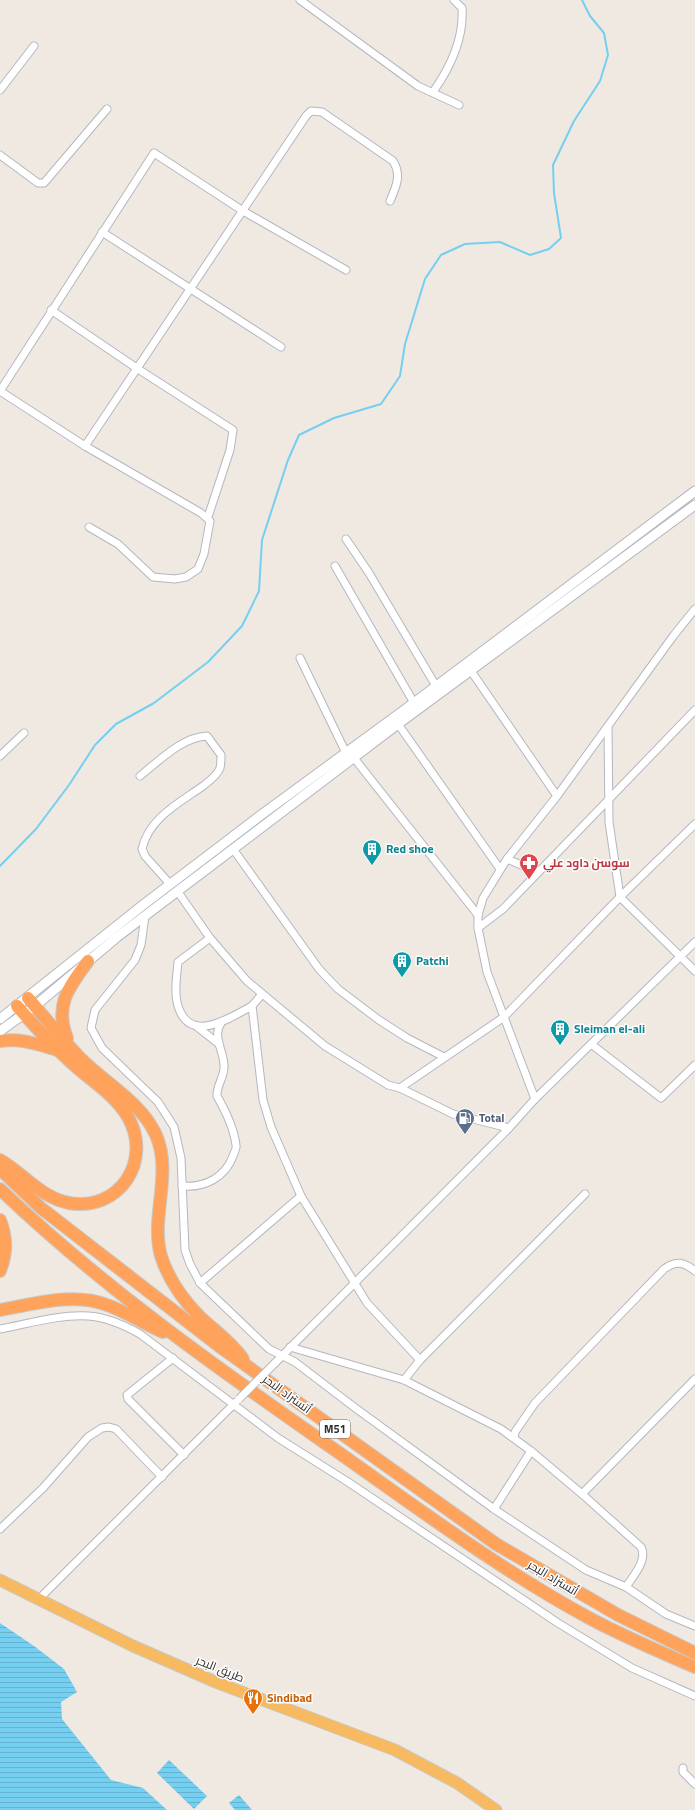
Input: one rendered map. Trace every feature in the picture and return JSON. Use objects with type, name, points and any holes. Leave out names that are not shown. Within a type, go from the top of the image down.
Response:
[{"type":"highway","points":[[70,1045],[63,1028],[62,1008],[71,985],[88,961]]},
{"type":"highway","points":[[32,1002],[97,1074],[126,1098],[147,1120],[156,1135],[161,1149],[163,1174],[159,1233],[161,1254],[167,1270],[184,1299],[200,1316],[229,1341],[250,1368]]},
{"type":"highway","points":[[0,1160],[45,1193],[68,1203],[84,1204],[109,1197],[124,1185],[132,1174],[136,1160],[137,1148],[135,1131],[128,1117],[118,1104],[59,1051],[20,1010]]},
{"type":"highway","points":[[0,1041],[15,1039],[29,1041],[59,1051]]},
{"type":"highway","name":"أتستراد البحر","points":[[0,1169],[41,1208],[219,1346],[496,1544],[612,1612],[695,1653]]},
{"type":"highway","name":"أتستراد البحر","points":[[0,1189],[65,1248],[178,1337],[353,1463],[530,1583],[590,1618],[634,1641],[695,1667]]},
{"type":"highway","points":[[0,1220],[6,1238],[6,1252],[0,1271]]},
{"type":"highway","points":[[0,1310],[56,1301],[90,1301],[106,1304],[157,1329],[178,1337]]},
{"type":"highway","name":"طريق البحر","points":[[0,1580],[133,1646],[218,1683],[395,1750],[458,1783],[496,1810]]},
{"type":"main road","points":[[0,1019],[20,1010],[88,961],[144,916],[178,892],[233,849],[414,703],[695,491]]},
{"type":"main road","points":[[32,1002],[170,884],[350,756],[398,724],[695,505]]},
{"type":"main road","points":[[0,1031],[20,1010]]},
{"type":"street","points":[[300,0],[418,86],[459,105]]},
{"type":"street","points":[[433,92],[444,77],[463,22],[462,8],[454,0]]},
{"type":"street","points":[[0,90],[34,46]]},
{"type":"street","points":[[0,155],[38,183],[44,183],[107,109]]},
{"type":"street","points":[[86,446],[192,290],[306,116],[316,110],[322,112],[392,161],[397,168],[398,180],[390,201]]},
{"type":"street","points":[[208,517],[86,446],[0,391],[154,153],[243,211],[346,270]]},
{"type":"street","points":[[102,232],[281,347]]},
{"type":"street","points":[[51,310],[138,370],[233,430],[230,450],[208,517],[210,526],[204,554],[198,569],[186,577],[175,579],[153,577],[118,544],[89,527]]},
{"type":"street","points":[[346,539],[369,573],[436,686]]},
{"type":"street","points":[[335,566],[414,703]]},
{"type":"street","points":[[535,1099],[487,972],[478,928],[478,915],[482,898],[507,859],[557,796],[674,635],[695,609]]},
{"type":"street","points":[[300,658],[350,756],[478,915]]},
{"type":"street","points":[[471,671],[557,796]]},
{"type":"street","points":[[478,928],[503,909],[608,802],[695,710]]},
{"type":"street","points":[[398,724],[500,869]]},
{"type":"street","points":[[608,727],[609,822],[620,897],[695,971]]},
{"type":"street","points":[[0,756],[24,733]]},
{"type":"street","points":[[140,776],[175,749],[196,736],[207,736],[221,755],[220,768],[214,778],[159,819],[154,824],[144,841],[142,849],[145,856],[170,884]]},
{"type":"street","points":[[400,1088],[504,1017],[620,897],[695,824]]},
{"type":"street","points":[[233,849],[319,969],[338,989],[379,1020],[407,1038],[444,1057]]},
{"type":"street","points":[[507,859],[538,872]]},
{"type":"street","points":[[178,892],[210,938],[247,981],[324,1046],[341,1058],[388,1085],[400,1088],[453,1114],[509,1128]]},
{"type":"street","points":[[144,916],[141,945],[135,960],[95,1010],[92,1028],[102,1048],[146,1090],[166,1114],[178,1140],[181,1158],[185,1250],[190,1264],[200,1283],[269,1349],[304,1368],[354,1407],[494,1509],[586,1570],[626,1586],[666,1614],[695,1626]]},
{"type":"street","points":[[210,938],[178,962],[177,1001],[179,1009],[187,1020],[219,1044]]},
{"type":"street","points":[[39,1599],[234,1406],[290,1347],[355,1284],[509,1128],[535,1099],[695,942]]},
{"type":"street","points":[[196,1026],[202,1027],[221,1023],[252,1006],[262,994]]},
{"type":"street","points":[[252,1006],[263,1100],[271,1127],[301,1196],[367,1303],[420,1360]]},
{"type":"street","points":[[182,1186],[194,1187],[214,1181],[230,1164],[237,1146],[217,1092],[224,1075],[224,1065],[217,1029],[221,1023]]},
{"type":"street","points":[[591,1044],[661,1098],[695,1065]]},
{"type":"street","points":[[404,1380],[420,1360],[585,1194]]},
{"type":"street","points":[[200,1283],[301,1196]]},
{"type":"street","points":[[514,1438],[515,1432],[535,1403],[664,1269],[674,1263],[680,1262],[695,1271]]},
{"type":"street","points":[[0,1329],[69,1316],[94,1316],[120,1323],[140,1334],[278,1438],[348,1482],[579,1637],[644,1674],[695,1696]]},
{"type":"street","points":[[290,1347],[404,1380],[489,1423],[514,1438],[637,1542],[643,1551],[640,1565],[626,1586]]},
{"type":"street","points":[[172,1358],[127,1395],[128,1399],[184,1455]]},
{"type":"street","points":[[582,1494],[695,1379]]},
{"type":"street","points":[[0,1530],[43,1488],[84,1441],[102,1428],[109,1427],[116,1429],[162,1477]]},
{"type":"street","points":[[494,1509],[531,1451]]},
{"type":"street","points":[[684,1768],[683,1772],[695,1784]]},
{"type":"water","points":[[0,1623],[64,1669],[77,1692],[61,1702],[62,1719],[111,1780],[143,1788],[167,1810],[0,1810]]},
{"type":"water","points":[[169,1760],[207,1796],[194,1809],[157,1773]]},
{"type":"water","points":[[239,1795],[252,1810],[235,1810],[229,1803]]},
{"type":"waterway","points":[[0,866],[36,829],[69,785],[95,745],[116,724],[154,703],[208,662],[242,626],[259,591],[262,540],[288,460],[299,435],[334,418],[381,404],[400,376],[405,344],[425,279],[441,255],[465,244],[500,242],[530,255],[549,249],[561,238],[554,193],[553,165],[574,121],[600,81],[608,55],[604,33],[590,16],[582,0]]},
{"type":"place","name":"Red shoe","points":[[372,866]]},
{"type":"place","name":"سوسن داود علي","points":[[529,880]]},
{"type":"place","name":"Patchi","points":[[402,978]]},
{"type":"place","name":"Sleiman el-ali","points":[[560,1046]]},
{"type":"place","name":"Total","points":[[465,1135]]},
{"type":"place","name":"Sindibad","points":[[253,1715]]}]
